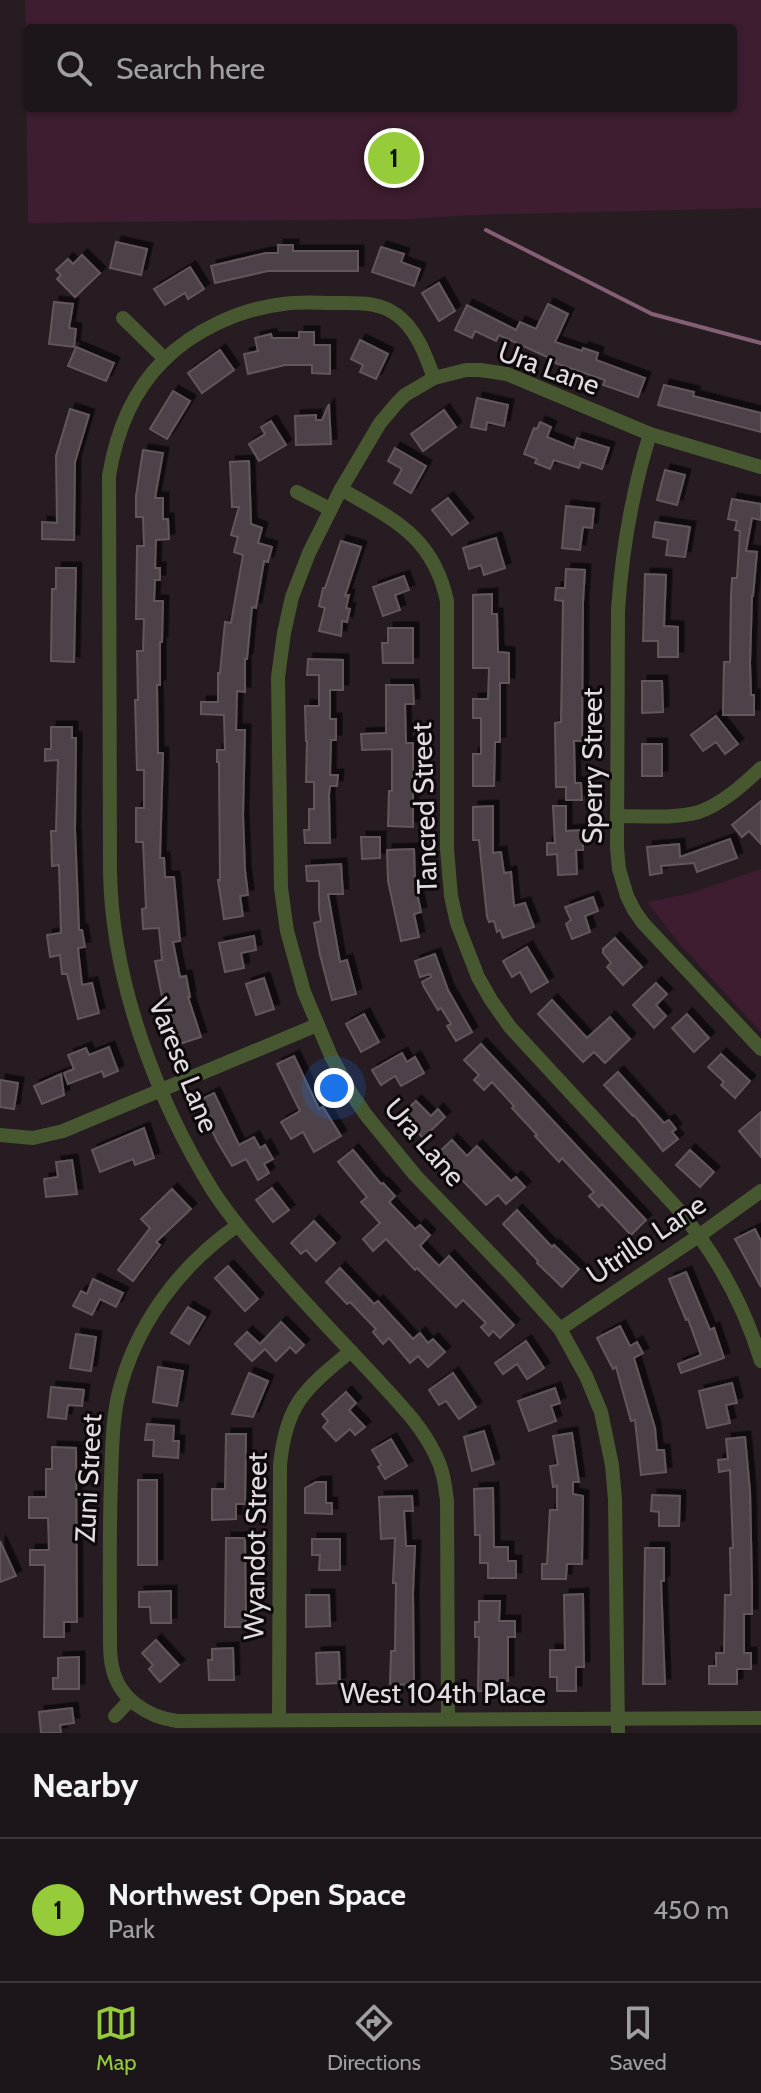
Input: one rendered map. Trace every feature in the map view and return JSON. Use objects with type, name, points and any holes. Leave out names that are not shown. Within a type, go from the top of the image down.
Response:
[{"type":"street","name":"Varese Lane","points":[[434,378],[420,345],[404,322],[384,307],[363,303],[295,303],[255,309],[209,328],[165,359],[144,382],[127,411],[109,476],[110,808],[112,908],[129,1000],[161,1090],[181,1135],[213,1191],[238,1225],[411,1417],[430,1444],[442,1470],[449,1547],[448,1718]]},
{"type":"street","points":[[123,318],[165,359]]},
{"type":"street","name":"Ura Lane","points":[[618,1726],[615,1499],[612,1465],[601,1412],[586,1376],[560,1329],[415,1175],[366,1115],[351,1093],[317,1025],[293,960],[281,888],[278,677],[292,597],[330,509],[380,423],[405,395],[434,378],[466,370],[507,374],[650,434],[761,467]]},
{"type":"street","name":"Sperry Street","points":[[650,434],[627,520],[620,577],[617,626],[619,869],[634,910],[660,943],[761,1049]]},
{"type":"street","name":"Tancred Street","points":[[341,489],[401,526],[421,544],[443,582],[447,601],[448,868],[457,923],[478,977],[510,1027],[700,1235],[737,1300],[761,1361]]},
{"type":"street","points":[[297,492],[330,509]]},
{"type":"street","points":[[617,816],[699,812],[722,800],[761,768]]},
{"type":"street","points":[[0,1135],[33,1138],[54,1134],[317,1025]]},
{"type":"street","name":"Utrillo Lane","points":[[560,1329],[761,1191]]},
{"type":"street","name":"Zuni Street","points":[[130,1700],[115,1678],[110,1652],[112,1445],[119,1394],[139,1340],[170,1288],[183,1272],[238,1225]]},
{"type":"street","name":"Wyandot Street","points":[[279,1720],[280,1465],[283,1437],[307,1389],[351,1351]]},
{"type":"street","points":[[115,1716],[130,1700]]},
{"type":"street","name":"West 104th Place","points":[[130,1700],[152,1714],[168,1719],[448,1718],[618,1726],[761,1718]]},
{"type":"shaded area","points":[[25,0],[761,0],[761,208],[411,219],[28,223],[27,112],[737,112],[737,24],[25,24]]},
{"type":"shaded area","points":[[761,869],[761,1032],[678,942],[647,902],[691,893]]},
{"type":"building","points":[[116,242],[147,249],[141,275],[110,268]]},
{"type":"building","points":[[278,245],[293,245],[293,251],[358,251],[358,271],[268,271],[215,283],[211,266],[278,253]]},
{"type":"building","points":[[381,247],[404,254],[401,262],[420,269],[414,286],[372,272]]},
{"type":"building","points":[[82,255],[100,273],[75,297],[57,279],[61,275],[56,270],[68,259],[73,264]]},
{"type":"building","points":[[190,267],[204,289],[188,299],[185,293],[165,305],[154,289]]},
{"type":"building","points":[[439,283],[455,311],[439,321],[422,293]]},
{"type":"building","points":[[54,302],[73,304],[69,328],[76,329],[74,347],[49,344]]},
{"type":"building","points":[[548,304],[568,314],[555,342],[598,353],[596,360],[645,378],[638,397],[603,385],[605,380],[555,363],[499,335],[496,341],[475,331],[472,338],[455,330],[467,305],[516,330],[520,322],[536,329]]},
{"type":"building","points":[[299,332],[314,332],[314,345],[330,345],[330,374],[312,373],[312,365],[285,365],[248,374],[244,354],[258,351],[255,338],[271,334],[272,338],[299,338]]},
{"type":"building","points":[[360,340],[388,354],[376,379],[360,372],[363,365],[351,359]]},
{"type":"building","points":[[76,347],[114,363],[106,381],[68,366]]},
{"type":"building","points":[[220,350],[234,370],[202,393],[188,373]]},
{"type":"building","points":[[664,385],[694,392],[693,396],[761,413],[761,432],[658,405]]},
{"type":"building","points":[[173,391],[190,401],[167,439],[150,429]]},
{"type":"building","points":[[477,398],[508,405],[504,426],[487,422],[486,430],[471,427]]},
{"type":"building","points":[[329,404],[331,444],[296,445],[295,416],[316,415],[316,420],[322,420]]},
{"type":"building","points":[[70,409],[89,415],[75,462],[74,540],[42,539],[42,522],[57,523],[56,456]]},
{"type":"building","points":[[444,410],[456,427],[423,451],[411,434]]},
{"type":"building","points":[[271,421],[286,445],[259,461],[249,444],[265,434],[261,427]]},
{"type":"building","points":[[540,422],[551,427],[547,437],[574,448],[577,438],[609,448],[602,469],[581,462],[579,468],[554,460],[550,469],[535,463],[537,459],[524,454],[534,428],[537,429]]},
{"type":"building","points":[[395,448],[426,466],[411,493],[394,483],[402,469],[388,461]]},
{"type":"building","points":[[143,450],[163,453],[155,498],[163,498],[163,519],[168,519],[169,539],[156,540],[155,568],[160,568],[160,580],[155,580],[154,601],[163,601],[160,685],[157,685],[158,753],[163,753],[160,858],[164,858],[165,877],[174,877],[180,941],[173,942],[180,977],[186,976],[188,997],[201,1037],[173,1046],[162,1013],[165,1012],[155,961],[162,960],[159,928],[143,929],[142,909],[146,908],[143,842],[136,842],[136,808],[144,808],[144,770],[137,770],[135,700],[138,700],[137,651],[143,651],[144,619],[136,619],[137,546],[144,546],[143,517],[136,517],[136,496]]},
{"type":"building","points":[[249,461],[251,524],[262,528],[258,543],[272,547],[268,562],[264,561],[256,608],[252,607],[245,659],[245,692],[237,691],[236,730],[245,730],[243,815],[248,895],[240,896],[243,916],[224,919],[218,880],[217,750],[225,750],[224,715],[201,714],[201,702],[218,702],[218,673],[225,622],[231,623],[243,555],[234,552],[238,537],[231,535],[239,507],[232,507],[230,462]]},
{"type":"building","points":[[665,470],[685,475],[677,505],[657,500]]},
{"type":"building","points":[[448,498],[468,523],[452,535],[432,510]]},
{"type":"building","points":[[732,499],[761,504],[761,520],[752,518],[746,551],[757,552],[750,663],[754,715],[723,715],[724,662],[730,662],[732,578],[737,578],[740,531],[735,530],[737,521],[728,519]]},
{"type":"building","points":[[566,506],[594,509],[592,528],[583,527],[580,550],[562,548]]},
{"type":"building","points":[[655,522],[690,527],[685,557],[666,555],[668,540],[653,537]]},
{"type":"building","points":[[496,538],[505,568],[484,575],[481,565],[469,569],[463,548]]},
{"type":"building","points":[[341,541],[361,547],[345,596],[349,595],[346,608],[350,609],[347,622],[342,621],[341,636],[319,631],[325,608],[319,606]]},
{"type":"building","points":[[56,568],[76,568],[74,662],[51,661],[52,589],[56,589]]},
{"type":"building","points":[[566,569],[585,570],[582,741],[574,741],[575,783],[581,783],[582,800],[566,800],[566,787],[556,787],[555,723],[561,722],[563,601],[555,600],[556,588],[565,588]]},
{"type":"building","points":[[645,574],[666,575],[664,626],[678,627],[678,657],[658,657],[658,641],[643,641]]},
{"type":"building","points":[[404,576],[409,590],[395,595],[400,610],[383,616],[373,587]]},
{"type":"building","points":[[492,594],[492,614],[497,614],[498,652],[509,653],[509,683],[500,683],[500,742],[495,742],[494,786],[473,786],[473,754],[481,754],[481,718],[473,718],[473,699],[488,699],[489,668],[473,668],[473,595]]},
{"type":"building","points":[[388,628],[413,628],[413,663],[383,663],[382,643],[388,643]]},
{"type":"building","points":[[308,659],[343,660],[343,690],[330,690],[330,719],[336,719],[336,740],[331,740],[330,775],[338,775],[337,786],[330,786],[330,843],[305,843],[304,830],[309,830],[309,809],[314,809],[314,782],[306,782],[305,706],[319,706],[319,675],[307,675]]},
{"type":"building","points":[[642,681],[662,681],[663,712],[642,713]]},
{"type":"building","points":[[386,685],[413,685],[414,704],[405,704],[406,743],[413,743],[413,827],[388,826],[392,749],[362,750],[361,734],[386,733]]},
{"type":"building","points":[[716,716],[738,744],[725,754],[716,742],[703,751],[691,735]]},
{"type":"building","points":[[51,727],[72,727],[72,738],[76,738],[75,830],[79,930],[82,930],[85,947],[78,948],[82,985],[92,983],[99,1013],[78,1019],[67,974],[62,974],[60,955],[50,957],[47,935],[61,933],[59,865],[52,866],[51,831],[56,831],[58,760],[45,761],[45,749],[51,749]]},
{"type":"building","points":[[642,744],[662,744],[662,776],[642,776]]},
{"type":"building","points":[[761,801],[761,844],[749,831],[742,837],[732,825]]},
{"type":"building","points":[[493,806],[493,853],[501,852],[504,873],[511,872],[514,906],[525,903],[534,927],[503,938],[500,930],[497,932],[494,921],[489,922],[487,917],[479,840],[473,840],[473,807]]},
{"type":"building","points":[[553,806],[566,806],[566,831],[582,830],[583,850],[576,850],[577,874],[558,875],[557,854],[547,855],[547,843],[555,843]]},
{"type":"building","points":[[361,837],[380,837],[380,858],[362,859]]},
{"type":"building","points":[[730,839],[737,858],[697,872],[694,863],[661,866],[662,873],[650,875],[647,847],[679,844],[680,857]]},
{"type":"building","points":[[414,849],[415,883],[421,912],[414,914],[419,937],[401,941],[388,881],[387,850]]},
{"type":"building","points":[[341,864],[343,894],[328,894],[340,962],[347,960],[356,994],[332,1000],[314,923],[321,921],[319,881],[307,881],[306,866]]},
{"type":"building","points":[[593,897],[598,911],[585,916],[590,932],[572,939],[566,924],[571,920],[565,907]]},
{"type":"building","points":[[254,936],[256,950],[241,953],[244,968],[225,972],[219,943]]},
{"type":"building","points":[[615,938],[642,967],[623,985],[607,967],[611,963],[603,953],[603,949]]},
{"type":"building","points":[[527,947],[548,982],[531,992],[520,972],[512,977],[503,961]]},
{"type":"building","points":[[435,954],[448,990],[472,1032],[456,1041],[447,1026],[451,1024],[441,1008],[438,1010],[422,982],[431,977],[430,974],[420,977],[415,961]]},
{"type":"building","points":[[264,978],[274,1009],[256,1015],[246,984]]},
{"type":"building","points":[[656,983],[667,994],[656,1005],[666,1016],[654,1028],[633,1005]]},
{"type":"building","points":[[552,1000],[587,1038],[610,1017],[630,1039],[605,1063],[594,1052],[583,1062],[538,1014]]},
{"type":"building","points":[[364,1014],[379,1042],[361,1052],[346,1024]]},
{"type":"building","points":[[687,1014],[709,1038],[694,1052],[672,1028]]},
{"type":"building","points":[[481,1044],[646,1220],[631,1235],[602,1204],[599,1207],[589,1196],[594,1192],[562,1158],[559,1162],[492,1082],[484,1090],[474,1080],[479,1075],[464,1060]]},
{"type":"building","points":[[109,1047],[118,1071],[104,1077],[102,1071],[68,1084],[64,1073],[74,1069],[68,1055],[86,1048],[89,1055]]},
{"type":"building","points":[[402,1053],[407,1062],[415,1057],[424,1073],[401,1086],[395,1076],[381,1085],[372,1070]]},
{"type":"building","points":[[721,1054],[750,1081],[735,1098],[708,1067]]},
{"type":"building","points":[[294,1056],[319,1109],[323,1107],[341,1136],[314,1152],[303,1132],[291,1139],[281,1122],[300,1111],[277,1064]]},
{"type":"building","points":[[618,1072],[664,1123],[669,1120],[676,1129],[672,1132],[678,1139],[663,1151],[604,1085]]},
{"type":"building","points":[[61,1074],[64,1095],[42,1104],[34,1086]]},
{"type":"building","points":[[0,1080],[18,1083],[14,1109],[0,1107]]},
{"type":"building","points":[[214,1093],[239,1145],[254,1137],[260,1148],[265,1145],[273,1159],[264,1164],[269,1173],[258,1180],[246,1159],[232,1166],[217,1141],[198,1101]]},
{"type":"building","points":[[416,1101],[431,1116],[438,1109],[445,1117],[423,1138],[401,1115]]},
{"type":"building","points":[[761,1112],[761,1157],[739,1131]]},
{"type":"building","points":[[144,1128],[154,1158],[135,1165],[133,1159],[100,1172],[92,1150]]},
{"type":"building","points":[[452,1140],[467,1156],[477,1146],[511,1181],[516,1177],[525,1187],[506,1204],[498,1195],[486,1205],[437,1154]]},
{"type":"building","points":[[353,1150],[395,1196],[389,1202],[415,1229],[420,1225],[430,1235],[420,1246],[439,1266],[449,1256],[514,1325],[500,1338],[493,1331],[489,1336],[481,1327],[486,1323],[463,1300],[456,1307],[386,1239],[373,1251],[363,1239],[380,1223],[361,1202],[367,1197],[338,1162]]},
{"type":"building","points":[[690,1150],[714,1172],[700,1187],[676,1165]]},
{"type":"building","points":[[72,1160],[77,1194],[46,1197],[44,1179],[58,1177],[56,1162]]},
{"type":"building","points":[[272,1188],[289,1210],[273,1222],[256,1200]]},
{"type":"building","points":[[172,1189],[191,1209],[156,1242],[160,1245],[133,1281],[118,1270],[150,1228],[141,1219]]},
{"type":"building","points":[[517,1210],[552,1247],[554,1245],[579,1269],[562,1287],[503,1224]]},
{"type":"building","points":[[314,1221],[335,1243],[316,1261],[306,1250],[301,1254],[291,1243]]},
{"type":"building","points":[[755,1229],[761,1241],[761,1287],[735,1239]]},
{"type":"building","points":[[228,1266],[258,1299],[245,1311],[215,1278]]},
{"type":"building","points":[[340,1268],[374,1304],[378,1301],[413,1339],[420,1333],[428,1343],[433,1339],[445,1352],[428,1367],[418,1356],[410,1363],[389,1338],[383,1344],[373,1332],[376,1329],[326,1282]]},
{"type":"building","points":[[686,1272],[710,1330],[714,1328],[724,1358],[681,1373],[678,1364],[701,1355],[669,1279]]},
{"type":"building","points":[[93,1279],[123,1293],[116,1307],[100,1299],[92,1315],[73,1306],[81,1291],[87,1294]]},
{"type":"building","points":[[188,1307],[205,1317],[189,1344],[171,1333]]},
{"type":"building","points":[[281,1322],[304,1345],[296,1353],[290,1347],[276,1361],[265,1349],[252,1361],[235,1344],[247,1332],[260,1344]]},
{"type":"building","points":[[620,1326],[630,1346],[637,1342],[643,1353],[634,1358],[655,1428],[657,1450],[664,1450],[666,1472],[641,1475],[635,1420],[631,1421],[616,1367],[613,1369],[597,1338]]},
{"type":"building","points":[[76,1334],[96,1337],[91,1371],[70,1368]]},
{"type":"building","points":[[526,1341],[544,1368],[527,1379],[517,1364],[503,1374],[495,1363]]},
{"type":"building","points":[[158,1367],[183,1371],[177,1406],[153,1402]]},
{"type":"building","points":[[249,1373],[268,1381],[253,1417],[232,1414]]},
{"type":"building","points":[[453,1373],[476,1407],[459,1419],[446,1401],[439,1405],[429,1390]]},
{"type":"building","points":[[732,1383],[737,1403],[726,1405],[730,1423],[707,1428],[699,1391]]},
{"type":"building","points":[[51,1387],[84,1390],[82,1406],[68,1405],[66,1419],[48,1417]]},
{"type":"building","points":[[555,1388],[560,1403],[551,1406],[556,1421],[529,1431],[518,1401]]},
{"type":"building","points":[[346,1392],[356,1403],[349,1410],[365,1427],[355,1435],[350,1429],[336,1441],[323,1427],[328,1421],[322,1414]]},
{"type":"building","points":[[147,1424],[174,1426],[173,1441],[179,1441],[178,1458],[153,1456],[154,1440],[145,1440]]},
{"type":"building","points":[[484,1431],[494,1464],[472,1471],[464,1437]]},
{"type":"building","points":[[572,1433],[579,1482],[573,1482],[573,1494],[583,1496],[582,1564],[567,1564],[566,1579],[542,1579],[542,1564],[547,1564],[550,1510],[557,1510],[557,1486],[553,1487],[550,1466],[558,1465],[553,1436]]},
{"type":"building","points":[[226,1434],[246,1434],[245,1504],[236,1504],[236,1519],[212,1520],[212,1489],[225,1489]]},
{"type":"building","points":[[745,1437],[750,1491],[752,1614],[744,1614],[744,1653],[751,1653],[751,1669],[737,1669],[737,1684],[709,1684],[709,1666],[716,1666],[716,1653],[724,1653],[725,1595],[731,1595],[730,1548],[733,1548],[730,1470],[719,1472],[718,1460],[728,1459],[726,1439]]},
{"type":"building","points":[[391,1439],[407,1466],[385,1479],[372,1450]]},
{"type":"building","points":[[52,1447],[76,1448],[77,1622],[64,1622],[64,1637],[44,1637],[45,1565],[30,1565],[30,1550],[49,1550],[48,1518],[29,1518],[29,1497],[46,1497],[46,1469],[52,1469]]},
{"type":"building","points":[[138,1480],[157,1480],[157,1565],[138,1565]]},
{"type":"building","points":[[316,1482],[326,1482],[326,1503],[332,1503],[332,1514],[305,1513],[305,1488]]},
{"type":"building","points":[[493,1488],[494,1547],[508,1547],[508,1561],[516,1561],[516,1578],[488,1578],[488,1563],[480,1563],[480,1535],[475,1535],[474,1489]]},
{"type":"building","points":[[652,1495],[680,1496],[679,1526],[659,1526],[659,1512],[651,1511]]},
{"type":"building","points":[[412,1496],[413,1511],[404,1511],[406,1546],[415,1546],[414,1685],[390,1684],[391,1651],[395,1651],[395,1538],[381,1539],[379,1497]]},
{"type":"building","points":[[226,1538],[245,1538],[246,1627],[225,1627]]},
{"type":"building","points":[[312,1539],[340,1539],[340,1570],[319,1570],[320,1555],[312,1555]]},
{"type":"building","points":[[0,1541],[16,1576],[0,1582]]},
{"type":"building","points":[[645,1548],[664,1548],[664,1581],[661,1581],[665,1684],[643,1684]]},
{"type":"building","points":[[171,1591],[171,1623],[151,1623],[150,1607],[139,1607],[139,1592]]},
{"type":"building","points":[[583,1594],[584,1667],[576,1667],[576,1691],[557,1691],[557,1677],[550,1677],[550,1650],[565,1650],[564,1595]]},
{"type":"building","points":[[306,1595],[329,1595],[330,1626],[306,1627]]},
{"type":"building","points":[[479,1601],[500,1601],[499,1621],[515,1621],[515,1637],[508,1637],[508,1681],[499,1681],[499,1691],[478,1691],[479,1637],[475,1637],[475,1622],[479,1622]]},
{"type":"building","points":[[156,1640],[179,1665],[160,1682],[149,1669],[153,1665],[142,1653]]},
{"type":"building","points":[[233,1648],[234,1680],[209,1680],[208,1660],[212,1660],[212,1649]]},
{"type":"building","points":[[339,1652],[340,1683],[317,1684],[316,1653]]},
{"type":"building","points":[[79,1657],[79,1689],[53,1689],[53,1678],[58,1678],[58,1658]]},
{"type":"building","points":[[72,1708],[74,1723],[60,1725],[61,1733],[41,1733],[39,1712]]},
{"type":"waterway","points":[[486,230],[652,314],[761,343]]},
{"type":"place","name":"Northwest Open Space","points":[[394,158]]}]
